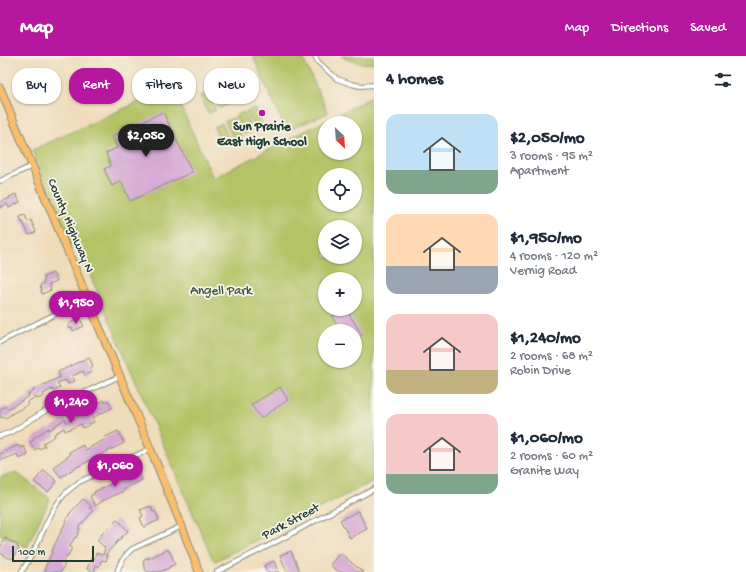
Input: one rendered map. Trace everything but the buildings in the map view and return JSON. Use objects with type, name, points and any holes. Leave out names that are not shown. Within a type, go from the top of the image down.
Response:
[{"type":"main road","name":"County Highway N","points":[[0,88],[182,526],[199,572]]},
{"type":"street","points":[[315,56],[318,62],[337,79],[360,86],[374,85]]},
{"type":"street","points":[[0,181],[32,166]]},
{"type":"street","points":[[0,342],[87,298]]},
{"type":"street","points":[[0,436],[16,429],[47,410],[120,376]]},
{"type":"street","points":[[21,572],[27,565],[53,511],[64,495],[79,482],[150,449]]},
{"type":"street","name":"Park Street","points":[[218,572],[374,490]]},
{"type":"street","points":[[117,572],[127,552],[182,526]]},
{"type":"green space","points":[[253,56],[302,56],[328,113],[286,131]]},
{"type":"green space","points":[[341,56],[374,56],[374,63],[357,62]]},
{"type":"green space","points":[[204,94],[204,104],[213,104],[216,110],[208,114],[200,96]]},
{"type":"green space","name":"Angell Park","points":[[374,96],[374,481],[215,561],[212,558],[78,247],[73,249],[32,150],[134,104],[180,104],[213,178],[318,125],[318,160],[362,160],[362,116],[335,116]]},
{"type":"green space","points":[[217,104],[227,104],[227,105],[219,109]]},
{"type":"green space","points":[[255,108],[263,125],[255,129],[246,111]]},
{"type":"green space","points":[[244,112],[252,130],[244,134],[235,116]]},
{"type":"green space","points":[[233,118],[241,136],[233,139],[225,121]]},
{"type":"green space","points":[[222,123],[230,141],[222,144],[214,127]]},
{"type":"green space","points":[[16,472],[50,499],[27,547],[0,534],[0,477]]},
{"type":"place","name":"Sun Prairie East High School","points":[[262,113]]}]
